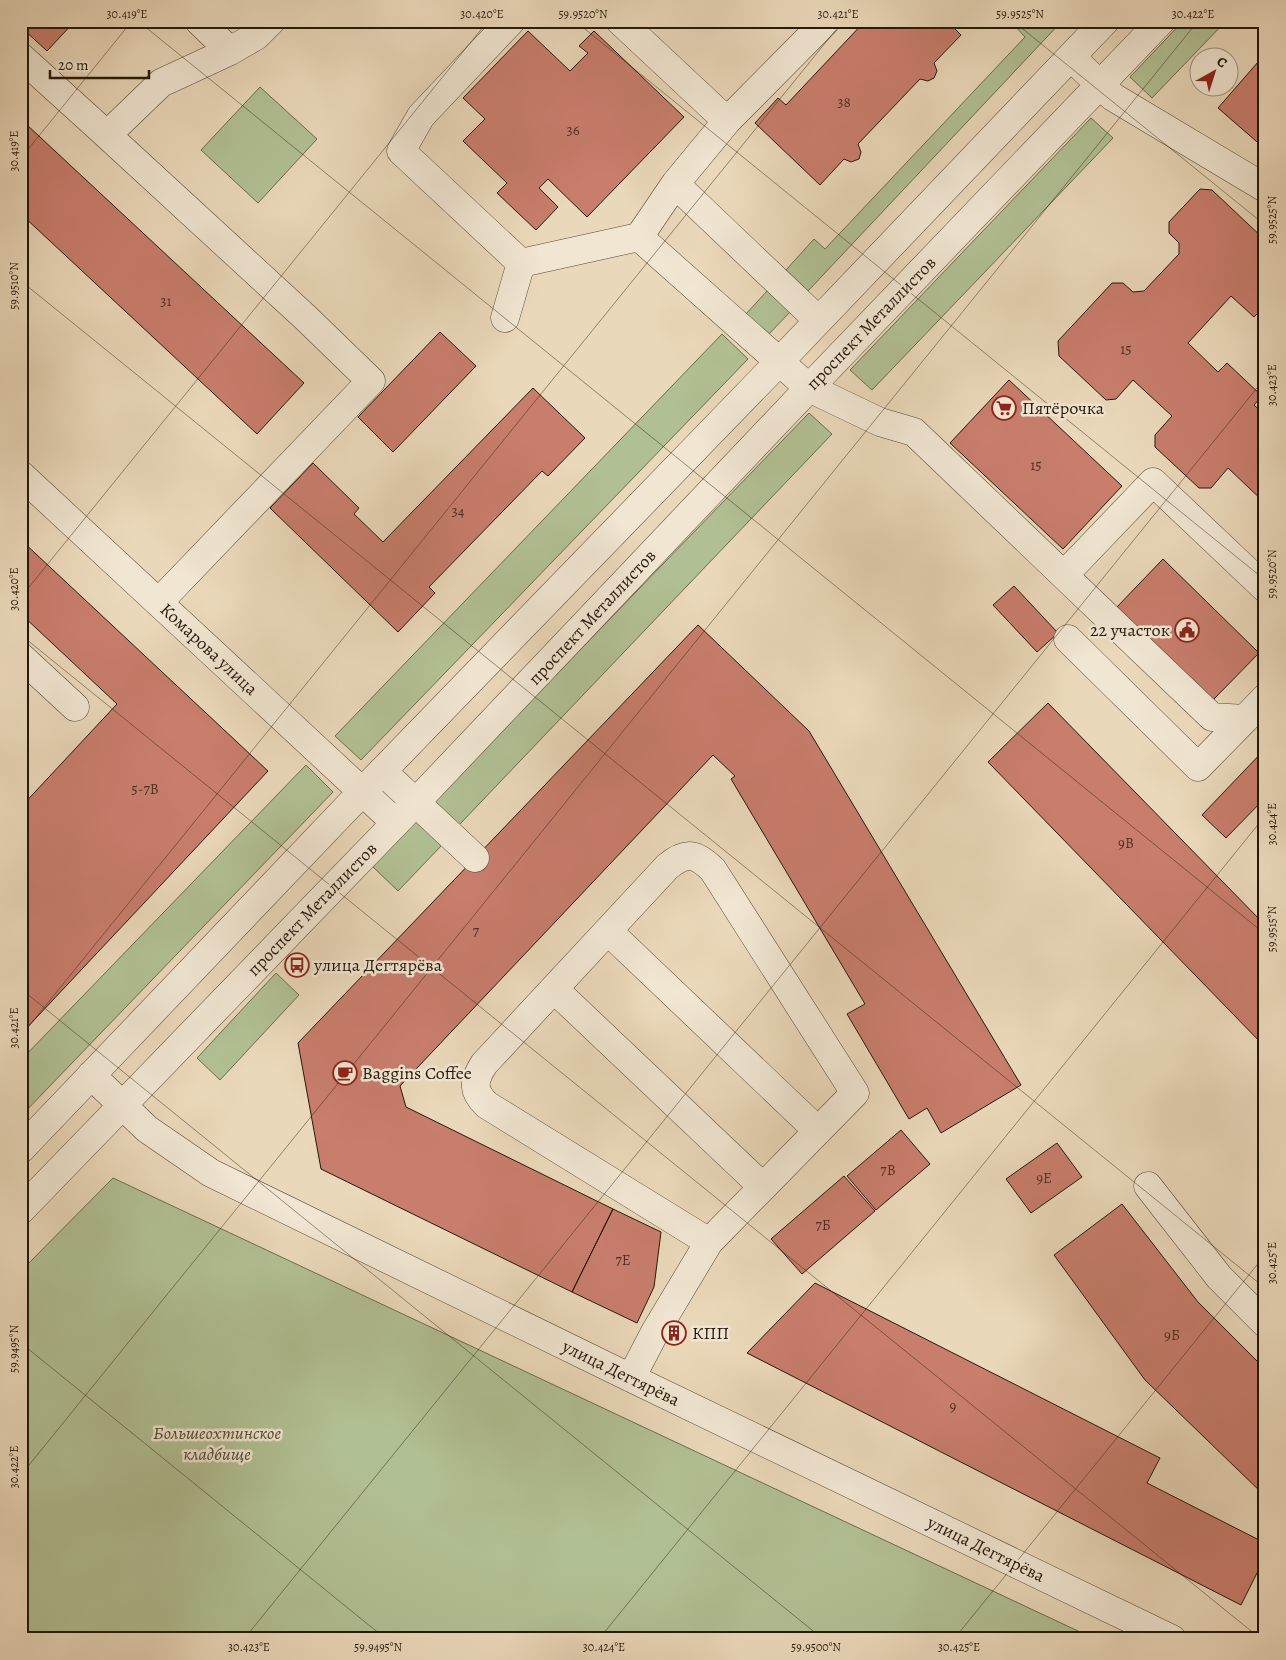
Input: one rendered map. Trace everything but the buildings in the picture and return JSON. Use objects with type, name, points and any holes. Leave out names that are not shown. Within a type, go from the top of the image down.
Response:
[{"type":"street","points":[[200,21],[230,51]]},
{"type":"street","points":[[107,135],[161,84],[230,51],[256,36],[271,21]]},
{"type":"street","points":[[511,21],[420,116],[401,151],[521,263]]},
{"type":"street","points":[[620,21],[727,121]]},
{"type":"street","points":[[521,263],[639,237],[675,184],[727,121],[826,21]]},
{"type":"street","points":[[21,1149],[382,771],[779,362],[1105,21]]},
{"type":"street","name":"проспект Металлистов","points":[[21,1210],[396,823],[1161,21]]},
{"type":"street","points":[[1071,56],[1113,97],[1265,188]]},
{"type":"street","points":[[21,57],[306,318],[371,381],[159,602]]},
{"type":"street","points":[[675,184],[818,320]]},
{"type":"street","points":[[639,237],[809,388],[878,430],[914,432],[1212,717],[1258,708]]},
{"type":"street","points":[[505,318],[521,263]]},
{"type":"street","name":"Комарова улица","points":[[21,475],[396,823]]},
{"type":"street","points":[[1064,575],[1153,482],[1265,588]]},
{"type":"street","points":[[1068,639],[1198,766],[1258,708]]},
{"type":"street","points":[[21,657],[75,707]]},
{"type":"street","points":[[382,771],[475,858]]},
{"type":"street","points":[[631,1378],[655,1332],[710,1242],[855,1093],[714,870],[703,860],[690,855],[678,858],[667,867],[484,1064],[477,1074],[475,1087],[478,1097],[486,1105],[710,1242]]},
{"type":"street","points":[[608,931],[818,1131]]},
{"type":"street","points":[[554,989],[763,1187]]},
{"type":"street","name":"улица Дегтярёва","points":[[91,1075],[147,1128],[211,1172],[631,1378],[1172,1639]]},
{"type":"street","points":[[1148,1186],[1219,1277],[1265,1323]]},
{"type":"green space","points":[[1016,21],[1062,21],[808,291],[786,270],[814,239],[825,249],[1025,37],[1013,24]]},
{"type":"green space","points":[[1183,21],[1226,21],[1200,48],[1188,48],[1188,61],[1152,98],[1130,77]]},
{"type":"green space","points":[[260,87],[317,139],[258,203],[201,150]]},
{"type":"green space","points":[[1091,118],[1113,138],[872,390],[850,370]]},
{"type":"green space","points":[[768,290],[791,311],[767,336],[745,315]]},
{"type":"green space","points":[[722,334],[748,359],[361,760],[335,736]]},
{"type":"green space","points":[[809,413],[832,434],[459,825],[434,801]]},
{"type":"green space","points":[[306,765],[333,792],[21,1116],[21,1060]]},
{"type":"green space","points":[[416,820],[442,845],[398,891],[372,866]]},
{"type":"green space","points":[[276,973],[299,995],[220,1080],[197,1058]]},
{"type":"green space","name":"Большеохтинское кладбище","points":[[113,1178],[1095,1639],[21,1639],[21,1271]]},
{"type":"place","name":"Пятёрочка","points":[[1004,408]]},
{"type":"place","name":"22 участок","points":[[1187,630]]},
{"type":"place","name":"улица Дегтярёва","points":[[297,965]]},
{"type":"place","name":"Baggins Coffee","points":[[345,1073]]},
{"type":"place","name":"КПП","points":[[674,1333]]}]
